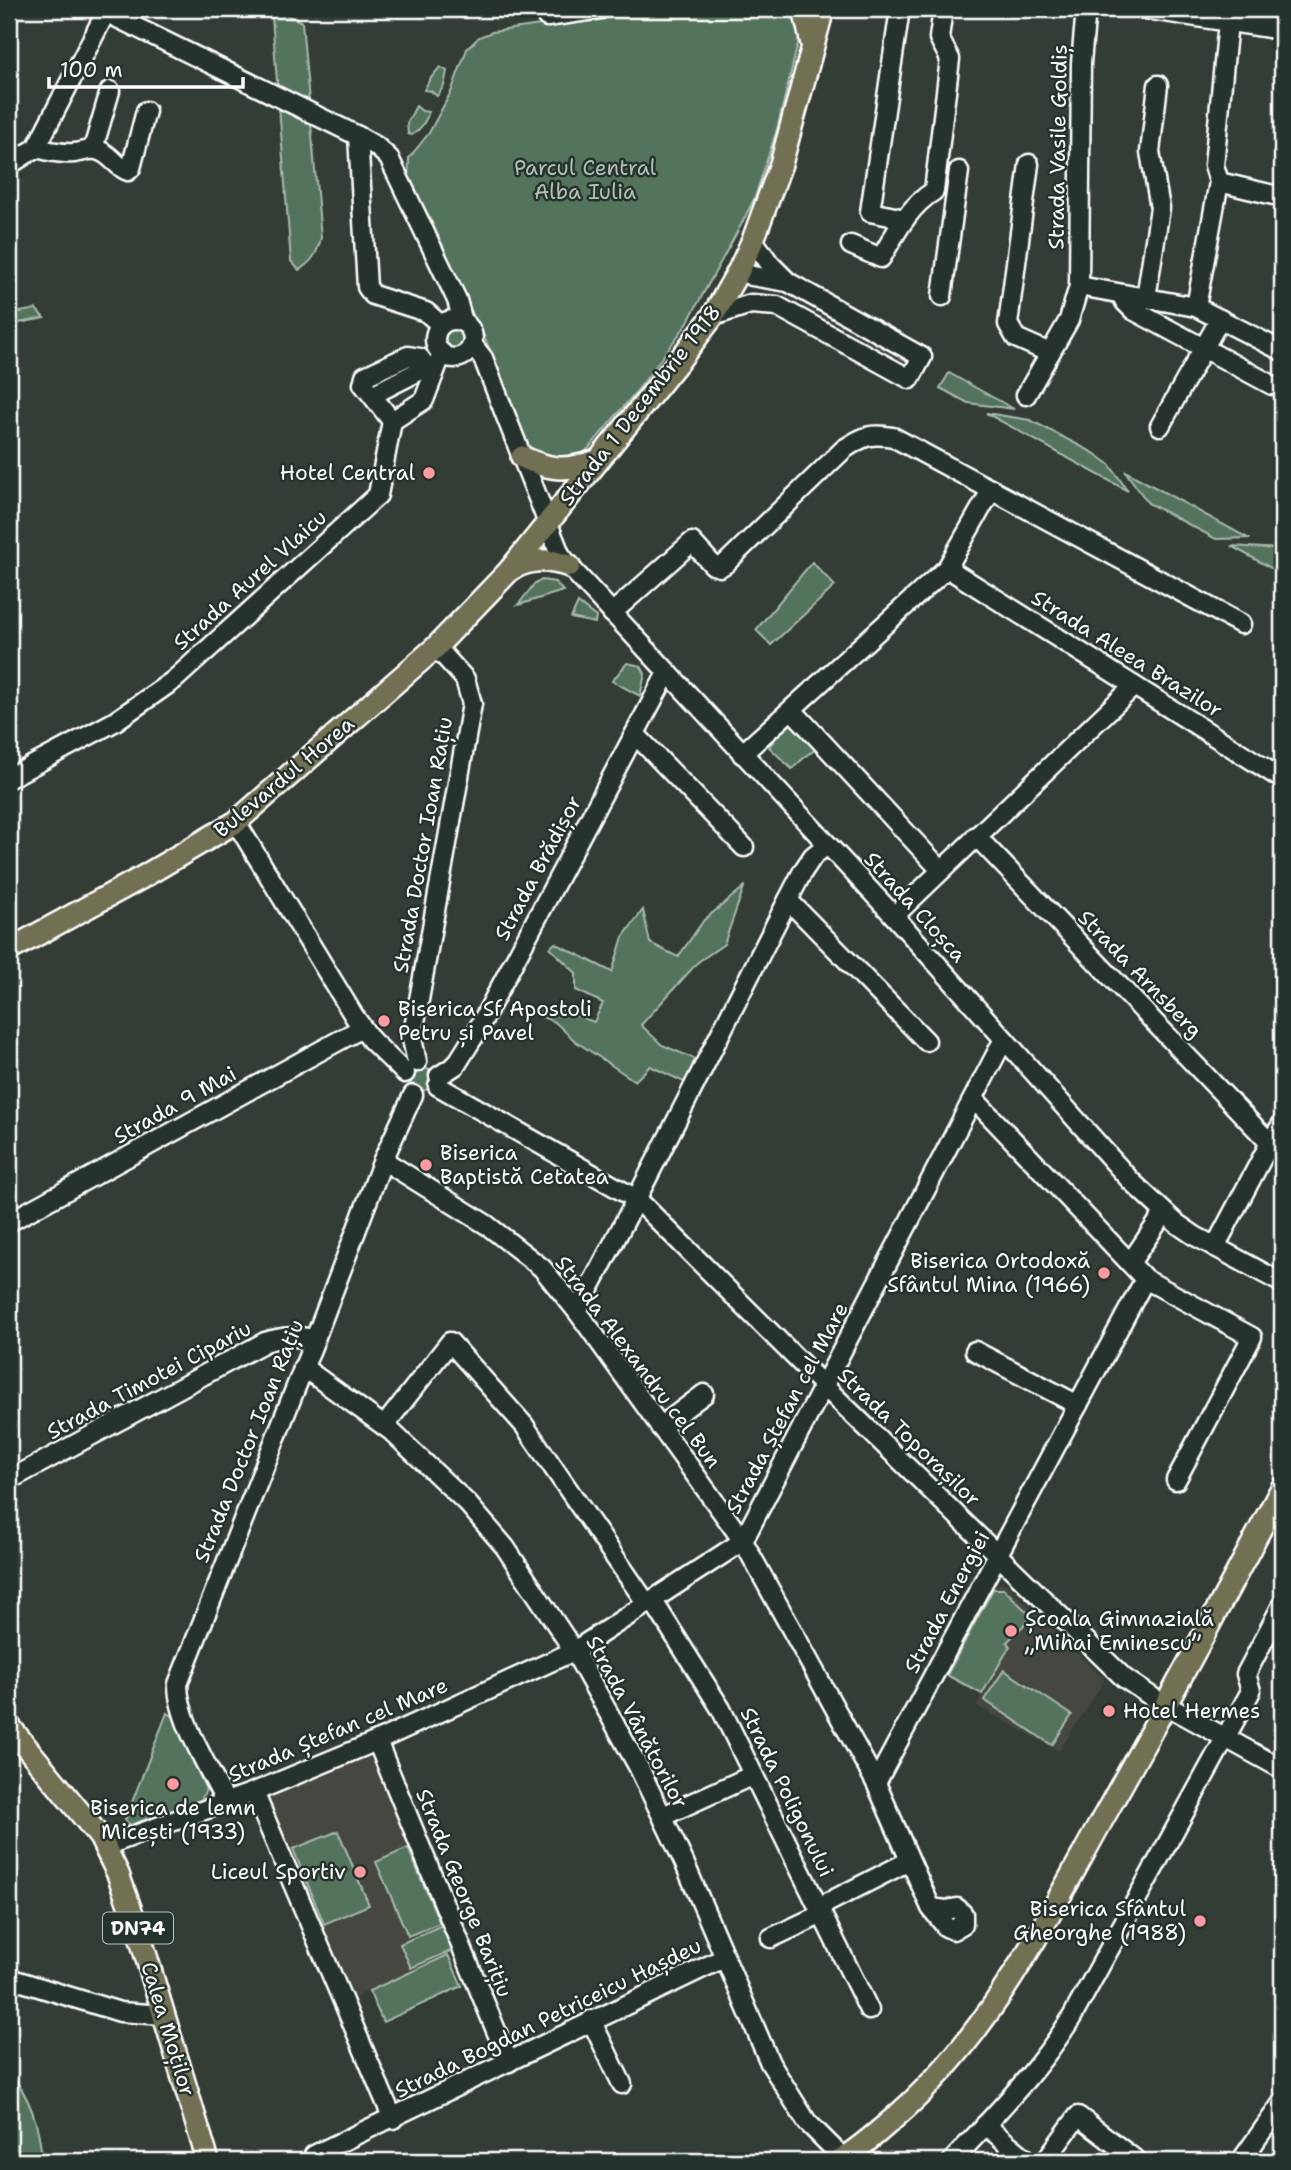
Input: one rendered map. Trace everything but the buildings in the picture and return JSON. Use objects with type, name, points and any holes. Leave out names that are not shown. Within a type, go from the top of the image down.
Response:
[{"type":"main road","points":[[804,9],[813,51]]},
{"type":"main road","name":"Strada 1 Decembrie 1918","points":[[436,647],[509,570],[548,524],[745,273],[753,240],[781,164],[824,9]]},
{"type":"main road","points":[[522,457],[556,470],[597,461]]},
{"type":"main road","points":[[509,570],[520,564],[539,560],[569,566]]},
{"type":"main road","name":"Bulevardul Horea","points":[[9,950],[152,872],[236,822],[436,647]]},
{"type":"main road","points":[[842,2160],[866,2143],[923,2092],[985,2018],[1030,1949],[1166,1706],[1282,1488]]},
{"type":"main road","name":"Calea Moților","points":[[9,1726],[105,1846],[130,1903],[208,2161]]},
{"type":"street","points":[[547,16],[601,9]]},
{"type":"street","points":[[900,9],[870,212],[905,219]]},
{"type":"street","points":[[934,191],[950,59],[939,38],[943,9]]},
{"type":"street","name":"Strada Vasile Goldiș","points":[[1027,395],[1069,320],[1079,286],[1081,63],[1086,9]]},
{"type":"street","points":[[1144,9],[1275,29],[1273,9]]},
{"type":"street","points":[[9,166],[36,148],[102,10],[353,133],[385,154],[457,300],[463,322],[471,331],[470,349],[454,357],[442,353],[436,340],[441,325],[452,320],[463,322]]},
{"type":"street","points":[[1196,307],[1219,182],[1214,165],[1228,22]]},
{"type":"street","points":[[1146,298],[1160,208],[1150,152],[1158,85]]},
{"type":"street","points":[[93,149],[110,91]]},
{"type":"street","points":[[36,148],[74,153],[93,149],[108,155],[124,170],[128,170],[131,168],[146,111]]},
{"type":"street","points":[[353,133],[367,287],[373,295],[417,307],[434,317],[441,325]]},
{"type":"street","points":[[1029,164],[1008,324],[1016,338],[1050,353]]},
{"type":"street","points":[[942,296],[959,172]]},
{"type":"street","points":[[1219,182],[1282,197]]},
{"type":"street","points":[[850,245],[881,258],[905,219],[922,198],[934,191],[956,195]]},
{"type":"street","points":[[745,273],[778,306],[910,379],[922,357],[788,282],[770,264],[753,240]]},
{"type":"street","points":[[745,273],[788,282]]},
{"type":"street","points":[[1079,286],[1196,307],[1282,351]]},
{"type":"street","points":[[1121,294],[1133,310],[1272,385]]},
{"type":"street","points":[[713,316],[751,304],[778,306]]},
{"type":"street","points":[[1160,426],[1220,319]]},
{"type":"street","name":"Strada Cloșca","points":[[472,344],[483,358],[560,554],[569,566],[894,916],[1131,1181],[1164,1213],[1215,1247],[1282,1283]]},
{"type":"street","points":[[430,371],[372,395],[392,421],[424,400],[430,371],[442,353]]},
{"type":"street","name":"Strada Aurel Vlaicu","points":[[9,778],[114,722],[164,687],[378,495],[392,421]]},
{"type":"street","points":[[612,613],[692,542],[713,565],[720,567],[725,564],[844,449],[860,438],[874,434],[893,437],[1241,625]]},
{"type":"street","points":[[742,754],[947,568],[992,489]]},
{"type":"street","name":"Strada Aleea Brazilor","points":[[947,568],[1282,779]]},
{"type":"street","name":"Strada Doctor Ioan Rațiu","points":[[226,1803],[182,1714],[178,1684],[383,1160],[414,1095],[404,1083],[411,1068],[412,1039],[472,704],[465,679],[436,647]]},
{"type":"street","name":"Strada Brădișor","points":[[438,1081],[456,1065],[470,1043],[667,673]]},
{"type":"street","points":[[894,916],[1134,686]]},
{"type":"street","points":[[792,710],[941,870]]},
{"type":"street","points":[[635,734],[744,847]]},
{"type":"street","points":[[236,822],[362,1028],[382,1052],[411,1068],[429,1063],[437,1071],[438,1081],[430,1095],[414,1095]]},
{"type":"street","name":"Strada Arnsberg","points":[[976,836],[1270,1143]]},
{"type":"street","points":[[576,1311],[638,1200],[713,1045],[803,871],[813,856],[827,845]]},
{"type":"street","points":[[788,900],[926,1041]]},
{"type":"street","name":"Strada 9 Mai","points":[[9,1222],[362,1028]]},
{"type":"street","name":"Strada Ștefan cel Mare","points":[[105,1846],[226,1803],[377,1741],[574,1651],[743,1541],[1004,1039]]},
{"type":"street","name":"Strada Toporașilor","points":[[438,1081],[638,1200],[825,1387],[1124,1678],[1166,1706],[1282,1769]]},
{"type":"street","points":[[974,1099],[1145,1279],[1252,1337],[1176,1480]]},
{"type":"street","points":[[1215,1247],[1282,1124]]},
{"type":"street","name":"Strada Alexandru cel Bun","points":[[383,1160],[486,1226],[542,1268],[576,1311],[743,1541],[876,1783],[909,1861],[940,1913]]},
{"type":"street","points":[[1130,1263],[1164,1213]]},
{"type":"street","name":"Strada Energiei","points":[[876,1783],[1145,1279]]},
{"type":"street","name":"Strada Timotei Cipariu","points":[[9,1480],[265,1342],[281,1337],[315,1339]]},
{"type":"street","name":"Strada Poligonului","points":[[384,1426],[450,1342],[524,1425],[650,1602],[721,1709],[869,2010]]},
{"type":"street","points":[[975,1351],[1078,1405]]},
{"type":"street","name":"Strada Vânătorilor","points":[[303,1367],[384,1426],[486,1524],[505,1547],[574,1651],[663,1816],[770,2063],[807,2122],[842,2160]]},
{"type":"street","points":[[660,1427],[704,1394]]},
{"type":"street","points":[[952,2161],[1028,2080],[1057,2040],[1251,1691],[1245,1674],[1282,1605]]},
{"type":"street","name":"Strada George Barițiu","points":[[377,1741],[509,2062]]},
{"type":"street","points":[[663,1816],[752,1775]]},
{"type":"street","name":"Strada Bogdan Petriceicu Hașdeu","points":[[254,1792],[393,2119]]},
{"type":"street","points":[[771,1938],[909,1861]]},
{"type":"street","name":"Strada Bogdan Petriceicu Hașdeu","points":[[314,2155],[724,1958]]},
{"type":"street","points":[[9,1978],[120,2012],[164,2015]]},
{"type":"street","points":[[592,2020],[622,2084]]},
{"type":"street","points":[[1241,2161],[1282,2103]]},
{"type":"street","points":[[1045,2161],[1078,2116],[1130,2159]]},
{"type":"street","points":[[985,2125],[1029,2161]]},
{"type":"shaded area","name":"Școala Gimnazială „Mihai Eminescu”","points":[[1005,1583],[1105,1680],[1059,1751],[977,1706],[981,1696],[944,1676],[992,1585]]},
{"type":"shaded area","name":"Liceul Sportiv","points":[[375,1746],[453,1950],[355,1998],[260,1795]]},
{"type":"green space","points":[[266,9],[274,9],[302,22],[321,238],[313,257],[299,270],[291,261],[272,17]]},
{"type":"green space","name":"Parcul Central Alba Iulia","points":[[653,9],[796,9],[801,31],[777,129],[755,197],[686,325],[640,387],[589,448],[575,460],[559,463],[533,454],[523,437],[485,338],[408,186],[409,158],[429,133],[451,92],[467,49],[479,37],[492,32]]},
{"type":"green space","points":[[440,67],[447,71],[444,86],[437,96],[424,90]]},
{"type":"green space","points":[[416,106],[429,112],[418,131],[412,135],[408,134],[407,123]]},
{"type":"green space","points":[[36,309],[44,318],[9,325],[9,314]]},
{"type":"green space","points":[[454,329],[461,332],[464,339],[461,346],[454,349],[447,346],[444,339],[447,332]]},
{"type":"green space","points":[[949,373],[1014,409],[968,403],[940,388]]},
{"type":"green space","points":[[986,413],[1030,420],[1094,453],[1109,464],[1128,491]]},
{"type":"green space","points":[[1125,471],[1248,538],[1216,539],[1148,503]]},
{"type":"green space","points":[[1231,546],[1282,549],[1282,574]]},
{"type":"green space","points":[[812,562],[835,586],[771,645],[756,630]]},
{"type":"green space","points":[[542,580],[555,582],[563,591],[518,605],[535,583]]},
{"type":"green space","points":[[578,603],[596,617],[595,623],[571,618]]},
{"type":"green space","points":[[627,663],[641,666],[645,674],[640,696],[612,681]]},
{"type":"green space","points":[[787,724],[815,728],[821,747],[808,754],[792,769],[769,747]]},
{"type":"green space","points":[[744,887],[724,944],[698,962],[641,1025],[662,1045],[695,1059],[686,1083],[650,1066],[635,1081],[575,1041],[555,1022],[524,1010],[558,1009],[594,1022],[603,1003],[576,990],[576,973],[550,948],[555,943],[612,972],[623,937],[643,910],[650,943],[678,957],[704,920]]},
{"type":"green space","points":[[421,1067],[429,1071],[433,1079],[429,1087],[421,1091],[413,1087],[409,1079],[413,1071]]},
{"type":"green space","points":[[993,1589],[1004,1589],[1032,1617],[1007,1642],[1010,1646],[982,1694],[947,1675]]},
{"type":"green space","points":[[1004,1670],[1072,1715],[1052,1745],[984,1700]]},
{"type":"green space","points":[[167,1713],[173,1716],[206,1790],[201,1800],[130,1825],[125,1820]]},
{"type":"green space","points":[[338,1831],[369,1905],[324,1924],[293,1849]]},
{"type":"green space","points":[[408,1848],[440,1923],[408,1936],[376,1862]]},
{"type":"green space","points":[[442,1925],[453,1950],[411,1968],[400,1944]]},
{"type":"green space","points":[[448,1955],[462,1986],[383,2022],[369,1991]]},
{"type":"green space","points":[[9,2072],[29,2102],[39,2137],[42,2161],[9,2161]]},
{"type":"place","name":"Hotel Central","points":[[429,473]]},
{"type":"place","name":"Biserica Sf Apostoli Petru și Pavel","points":[[384,1021]]},
{"type":"place","name":"Biserica Baptistă Cetatea","points":[[426,1165]]},
{"type":"place","name":"Biserica Ortodoxă Sfântul Mina (1966)","points":[[1104,1273]]},
{"type":"place","name":"Școala Gimnazială „Mihai Eminescu”","points":[[1011,1631]]},
{"type":"place","name":"Hotel Hermes","points":[[1109,1711]]},
{"type":"place","name":"Biserica de lemn Micești (1933)","points":[[173,1784]]},
{"type":"place","name":"Liceul Sportiv","points":[[360,1872]]},
{"type":"place","name":"Biserica Sfântul Gheorghe (1988)","points":[[1200,1921]]}]
